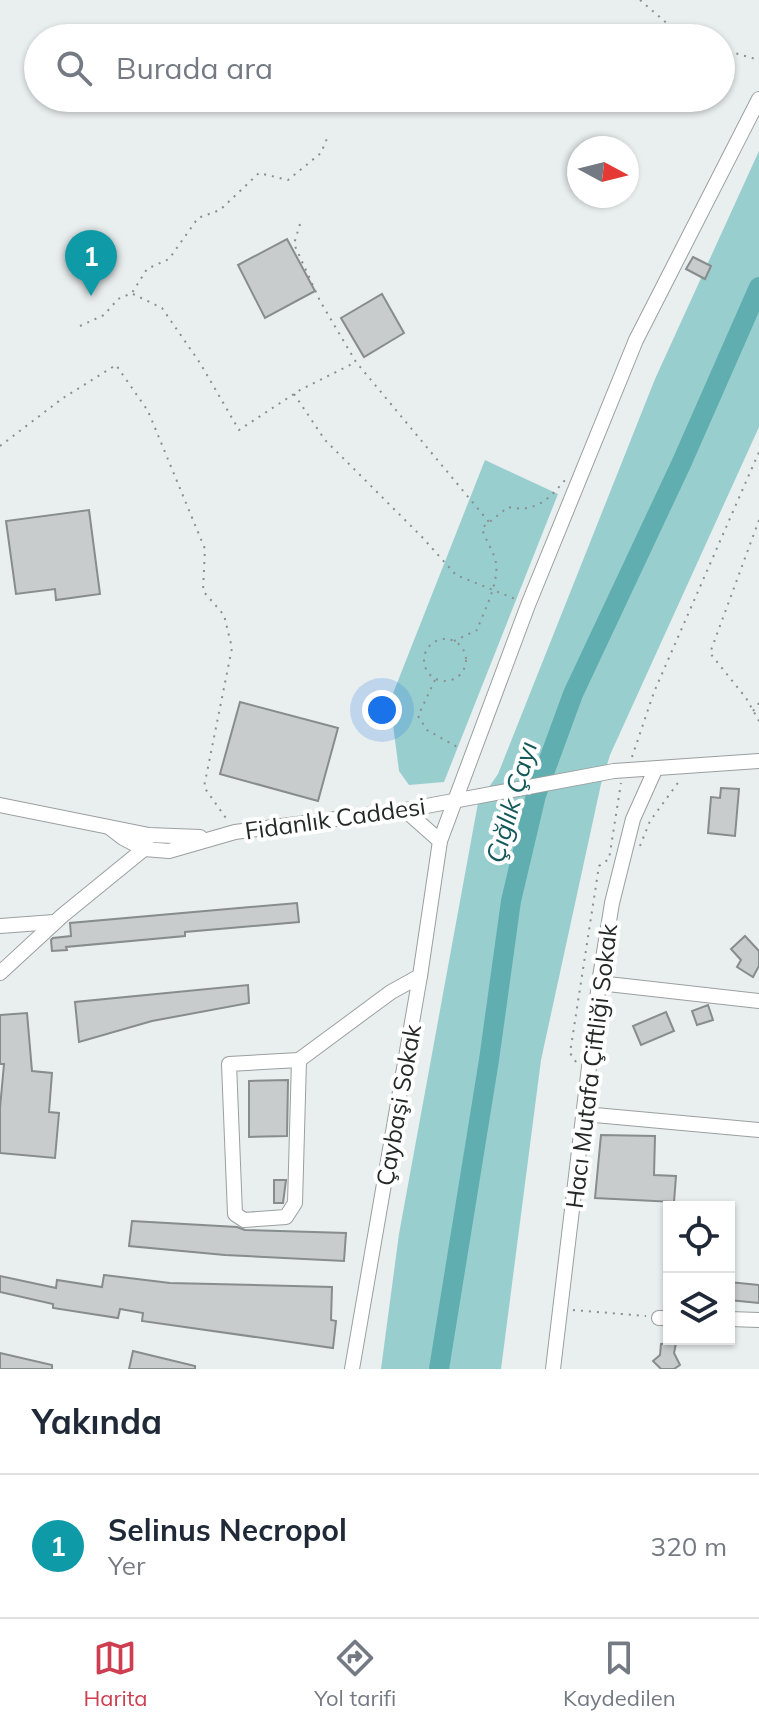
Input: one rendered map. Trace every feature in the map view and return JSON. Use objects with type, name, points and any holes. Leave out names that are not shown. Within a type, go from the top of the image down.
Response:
[{"type":"street","name":"Çaybaşi Sokak","points":[[352,1369],[420,976],[440,841],[528,605],[636,340],[759,99]]},
{"type":"street","name":"Fidanlık Caddesi","points":[[146,842],[169,851],[235,832],[405,810],[614,771],[759,761]]},
{"type":"street","name":"Hacı Mutafa Çiftliği Sokak","points":[[553,1369],[599,983],[612,903],[633,819],[655,770]]},
{"type":"street","points":[[0,805],[110,828],[123,838],[146,842]]},
{"type":"street","points":[[405,810],[440,841]]},
{"type":"street","points":[[0,973],[146,842]]},
{"type":"street","points":[[0,926],[54,922]]},
{"type":"street","points":[[299,1060],[295,1203],[286,1217],[244,1220],[235,1214],[229,1064],[299,1060],[391,992],[420,976]]},
{"type":"street","points":[[599,983],[759,1001]]},
{"type":"street","points":[[584,1114],[759,1130]]},
{"type":"street","points":[[735,1319],[759,1320]]},
{"type":"path","points":[[640,0],[668,24]]},
{"type":"path","points":[[735,53],[759,60]]},
{"type":"path","points":[[80,326],[104,315],[118,299],[132,293],[147,269],[169,259],[198,218],[220,210],[259,173],[288,180],[321,153],[328,136]]},
{"type":"path","points":[[300,224],[294,244],[320,301],[356,362],[489,522]]},
{"type":"path","points":[[132,293],[162,308],[200,363],[239,430],[294,394],[356,362]]},
{"type":"path","points":[[0,446],[63,398],[116,365],[148,411],[205,549],[203,591],[224,615],[232,648],[204,787],[235,832]]},
{"type":"path","points":[[294,394],[325,440],[456,575],[528,605]]},
{"type":"path","points":[[631,771],[632,752],[654,692],[759,452]]},
{"type":"path","points":[[454,641],[477,630],[492,588],[497,565],[482,528],[508,507],[521,510],[539,505],[553,495],[569,476]]},
{"type":"path","points":[[759,520],[710,653],[746,698],[759,721]]},
{"type":"path","points":[[440,640],[454,641],[466,657],[464,670],[455,679],[436,679],[426,668],[425,654],[440,640]]},
{"type":"path","points":[[436,679],[418,716],[427,730],[472,754]]},
{"type":"path","points":[[752,712],[759,703]]},
{"type":"path","points":[[640,847],[650,821],[693,767]]},
{"type":"path","points":[[560,1309],[663,1318]]},
{"type":"shaded area","points":[[759,151],[759,427],[610,755],[601,784],[541,1060],[501,1369],[381,1369],[399,1234],[478,803],[498,774],[655,379]]},
{"type":"shaded area","points":[[485,460],[558,494],[444,782],[409,785],[399,771],[390,701]]},
{"type":"building","points":[[287,239],[315,291],[265,318],[238,265]]},
{"type":"building","points":[[693,257],[711,266],[705,279],[686,269]]},
{"type":"building","points":[[382,294],[404,333],[364,357],[341,318]]},
{"type":"building","points":[[89,510],[100,594],[56,600],[55,589],[16,594],[6,521]]},
{"type":"building","points":[[240,702],[338,728],[318,801],[220,774]]},
{"type":"building","points":[[721,788],[739,789],[735,836],[708,833],[711,797],[720,798]]},
{"type":"building","points":[[297,903],[299,922],[185,932],[185,936],[66,947],[67,950],[52,951],[53,938],[71,936],[70,923]]},
{"type":"building","points":[[745,936],[759,951],[759,966],[753,977],[737,967],[741,960],[731,949]]},
{"type":"building","points":[[248,985],[249,1003],[152,1021],[79,1042],[75,1002]]},
{"type":"building","points":[[708,1005],[713,1020],[697,1025],[692,1011]]},
{"type":"building","points":[[666,1012],[674,1031],[641,1045],[633,1026]]},
{"type":"building","points":[[27,1013],[32,1071],[52,1073],[49,1112],[59,1113],[55,1158],[0,1153],[4,1064],[0,1064],[0,1015]]},
{"type":"building","points":[[288,1080],[287,1136],[249,1137],[249,1081]]},
{"type":"building","points":[[601,1135],[655,1136],[654,1175],[676,1176],[674,1201],[595,1198]]},
{"type":"building","points":[[274,1180],[286,1180],[283,1203],[274,1203]]},
{"type":"building","points":[[132,1221],[245,1230],[346,1233],[344,1261],[129,1246]]},
{"type":"building","points":[[104,1275],[170,1283],[332,1287],[331,1320],[336,1321],[333,1348],[142,1321],[143,1313],[120,1309],[118,1318],[53,1308],[53,1304],[0,1292],[0,1276],[56,1288],[57,1280],[102,1287]]},
{"type":"building","points":[[735,1283],[759,1285],[759,1303],[735,1301]]},
{"type":"building","points":[[661,1344],[676,1345],[674,1353],[680,1365],[674,1369],[661,1369],[653,1361],[660,1355]]},
{"type":"building","points":[[133,1351],[195,1366],[195,1369],[129,1369]]},
{"type":"building","points":[[0,1353],[52,1365],[52,1369],[0,1369]]},
{"type":"waterway","name":"Çığlık Çayı","points":[[439,1369],[489,1060],[511,901],[536,795],[573,694],[682,462],[759,287]]},
{"type":"place","name":"Selinus Necropol","points":[[91,296]]}]
